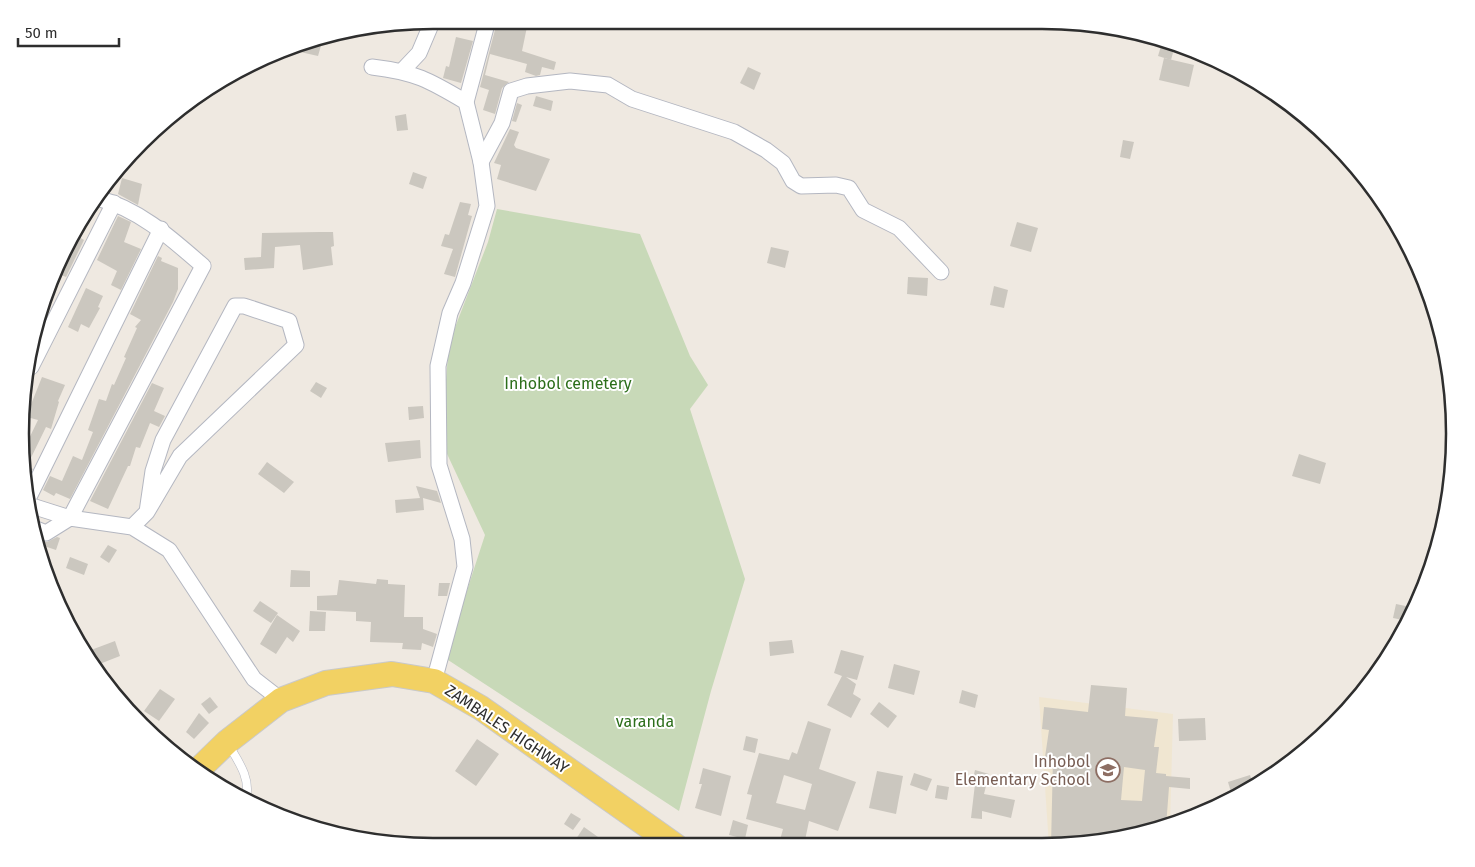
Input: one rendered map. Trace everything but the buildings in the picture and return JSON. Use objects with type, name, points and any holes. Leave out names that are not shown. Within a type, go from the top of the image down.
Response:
[{"type":"main road","name":"ZAMBALES HIGHWAY","points":[[203,766],[227,742],[281,700],[326,683],[392,674],[434,681],[480,708],[665,838]]},
{"type":"street","points":[[402,71],[419,53],[429,29]]},
{"type":"street","points":[[434,681],[465,567],[462,539],[439,465],[438,366],[450,313],[463,283],[488,206],[482,162],[466,102],[486,29]]},
{"type":"street","points":[[372,67],[402,71],[427,79],[466,102]]},
{"type":"street","points":[[482,162],[502,123],[511,91],[527,86],[570,81],[608,85],[632,99],[734,132],[766,150],[783,163],[793,181],[801,186],[836,185],[849,188],[863,210],[898,228],[941,272]]},
{"type":"street","points":[[41,531],[46,533],[70,518],[202,266],[161,229],[114,203],[103,200]]},
{"type":"street","points":[[37,355],[114,203]]},
{"type":"street","points":[[33,490],[161,229]]},
{"type":"street","points":[[132,527],[147,512],[180,456],[296,345],[289,321],[244,306],[235,306],[163,440],[153,471],[147,512]]},
{"type":"street","points":[[36,507],[70,518],[132,527],[169,550],[254,679],[281,700]]},
{"type":"lane","points":[[227,742],[245,776],[248,788],[247,793]]},
{"type":"shaded area","name":"Inhobol Elementary School","points":[[1039,697],[1173,714],[1170,817],[1094,835],[1048,838]]},
{"type":"green space","name":"Inhobol cemetery","points":[[497,209],[640,234],[690,356],[708,385],[690,409],[745,579],[711,691],[679,811],[445,658],[485,535],[441,441],[449,343],[488,242]]},
{"type":"place","name":"Inhobol Elementary School","points":[[1108,770]]},
{"type":"park label","name":"varanda","points":[[645,721]]}]
